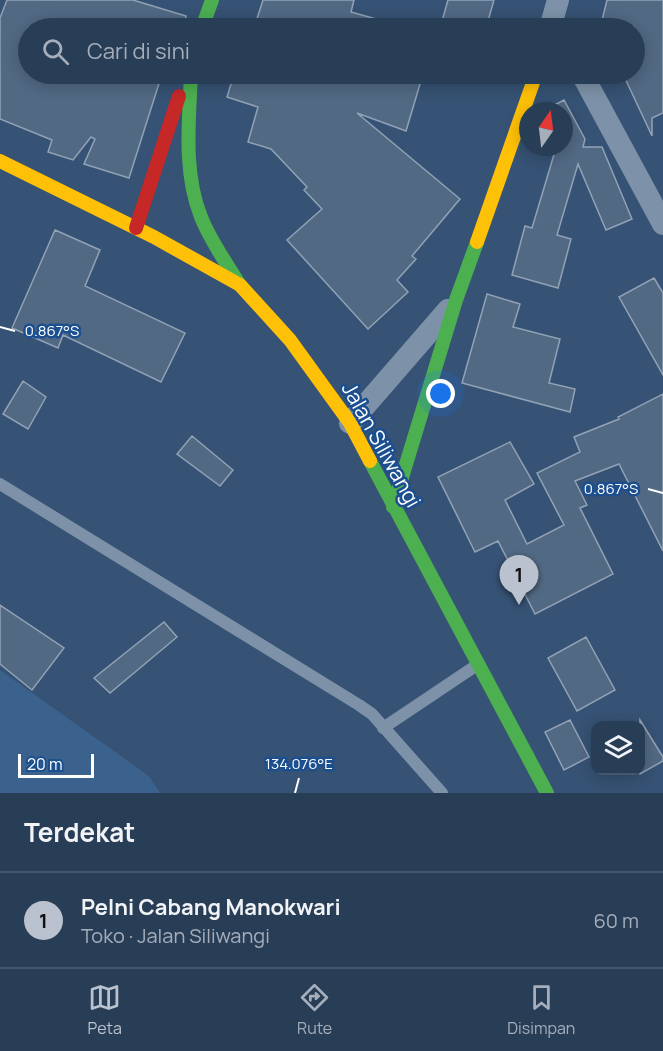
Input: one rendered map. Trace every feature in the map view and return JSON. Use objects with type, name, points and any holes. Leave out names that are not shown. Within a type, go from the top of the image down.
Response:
[{"type":"main road","points":[[206,18],[212,0]]},
{"type":"main road","points":[[136,228],[186,84]]},
{"type":"main road","points":[[189,84],[187,153],[189,176],[198,210],[208,232],[240,285]]},
{"type":"main road","points":[[393,507],[456,300],[532,84]]},
{"type":"main road","name":"Jalan Siliwangi","points":[[0,161],[136,228],[240,285],[302,354],[350,423],[547,793]]},
{"type":"street","points":[[587,84],[663,224]]},
{"type":"street","points":[[350,423],[389,381],[456,300]]},
{"type":"lane","points":[[0,484],[372,714],[442,793]]},
{"type":"lane","points":[[383,728],[478,664]]},
{"type":"water","points":[[0,670],[149,776],[160,793],[0,793]]},
{"type":"building","points":[[7,0],[133,0],[186,16],[186,18],[18,18],[18,84],[159,84],[129,178],[84,164],[95,139],[91,137],[73,160],[48,152],[52,140],[0,119],[0,18]]},
{"type":"building","points":[[263,0],[354,0],[351,12],[373,18],[257,18]]},
{"type":"building","points":[[448,0],[494,0],[489,18],[443,18]]},
{"type":"building","points":[[607,0],[663,0],[663,113],[652,118],[652,136],[628,84],[645,84],[645,18],[602,18]]},
{"type":"building","points":[[231,84],[420,84],[406,131],[357,113],[460,199],[412,256],[416,259],[397,280],[408,292],[368,329],[287,240],[322,209],[304,190],[307,187],[271,149],[248,142],[258,107],[227,97]]},
{"type":"building","points":[[573,117],[585,139],[583,147],[602,147],[632,219],[606,230],[578,164],[557,235],[571,239],[558,288],[512,275],[525,226],[532,228],[554,156],[573,156]]},
{"type":"building","points":[[55,230],[100,250],[85,286],[185,333],[161,382],[63,335],[58,348],[12,328]]},
{"type":"building","points":[[654,278],[663,293],[663,375],[619,297]]},
{"type":"building","points":[[487,294],[520,304],[513,327],[560,339],[549,383],[575,389],[570,412],[462,383]]},
{"type":"building","points":[[23,381],[46,397],[28,429],[3,414]]},
{"type":"building","points":[[663,394],[663,551],[619,464],[575,481],[587,505],[580,508],[613,574],[535,614],[498,541],[475,552],[438,477],[510,442],[534,484],[505,500],[527,544],[564,525],[537,473],[580,452],[574,437],[619,419],[618,417]]},
{"type":"building","points":[[192,436],[233,470],[220,486],[177,454]]},
{"type":"building","points":[[0,605],[64,648],[32,690],[0,664]]},
{"type":"building","points":[[164,622],[177,637],[110,693],[94,678]]},
{"type":"building","points":[[586,637],[615,690],[577,711],[548,658]]},
{"type":"building","points":[[570,720],[589,757],[564,770],[545,732]]},
{"type":"building","points":[[645,728],[663,757],[663,761],[645,771]]},
{"type":"traffic: fast","points":[[206,18],[212,0]]},
{"type":"traffic: fast","points":[[191,84],[188,146],[195,200],[209,234],[238,282]]},
{"type":"traffic: fast","points":[[393,507],[456,300],[477,242]]},
{"type":"traffic: fast","points":[[370,461],[547,793]]},
{"type":"traffic: slow","points":[[477,242],[532,84]]},
{"type":"traffic: slow","points":[[0,161],[154,237],[240,285],[290,340],[350,423],[370,461]]},
{"type":"traffic: jam","points":[[136,228],[179,96]]},
{"type":"place","name":"Pelni Cabang Manokwari","points":[[519,605]]}]
